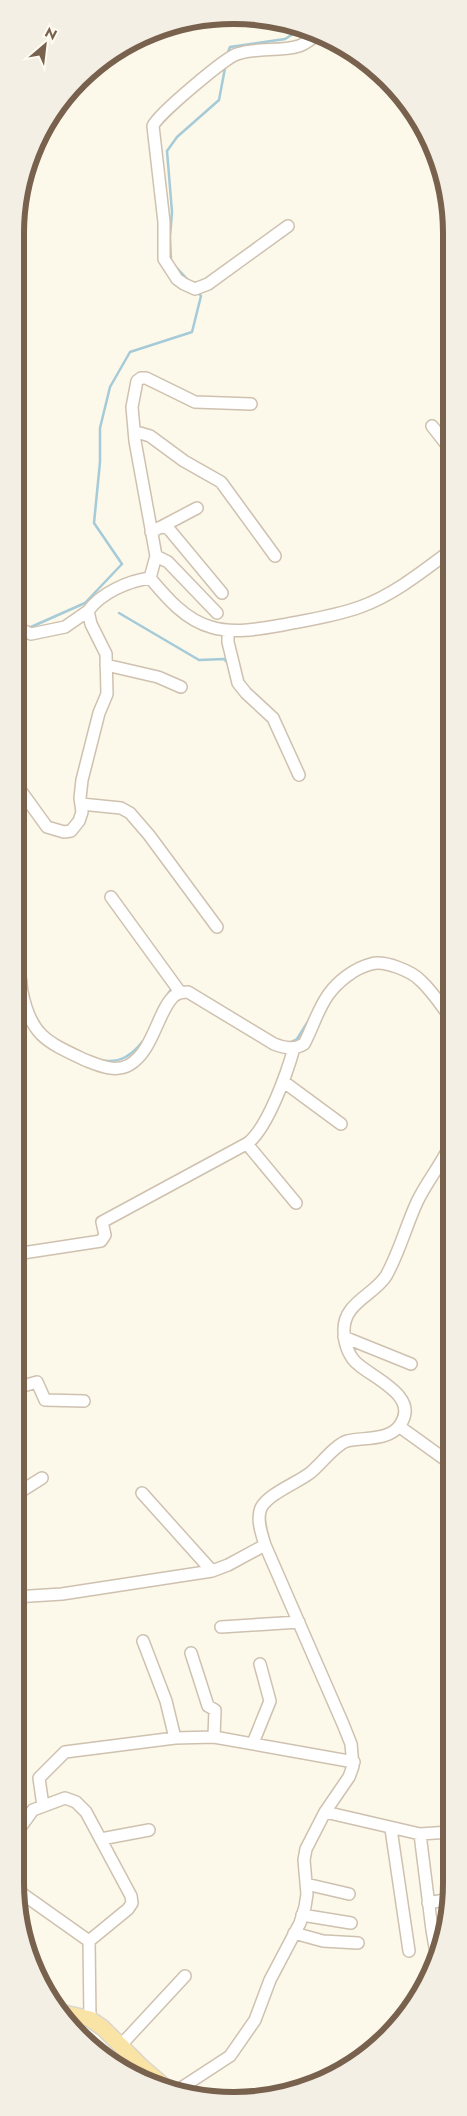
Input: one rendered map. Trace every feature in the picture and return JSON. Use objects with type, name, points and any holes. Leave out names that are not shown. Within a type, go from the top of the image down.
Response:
[{"type":"main road","points":[[71,2015],[90,2020],[103,2028],[150,2075]]},
{"type":"street","points":[[288,226],[208,284],[195,289],[184,284],[164,259],[164,222],[153,126],[156,120],[169,108],[236,54],[301,45],[311,39]]},
{"type":"street","points":[[150,578],[156,556],[156,530],[135,435],[132,407],[136,385],[141,378],[146,378],[195,402],[251,404]]},
{"type":"street","points":[[432,426],[443,440]]},
{"type":"street","points":[[135,435],[140,433],[150,436],[184,461],[221,482],[275,556]]},
{"type":"street","points":[[156,530],[198,508]]},
{"type":"street","points":[[156,530],[168,528],[222,593]]},
{"type":"street","points":[[156,556],[168,562],[217,613]]},
{"type":"street","points":[[150,578],[168,600],[197,622],[211,628],[228,630],[268,628],[324,617],[360,607],[390,593],[443,556]]},
{"type":"street","points":[[24,631],[65,627],[116,589],[150,578]]},
{"type":"street","points":[[24,795],[47,827],[64,832],[71,831],[82,812],[82,780],[99,713],[107,694],[106,654],[91,624],[88,611]]},
{"type":"street","points":[[228,630],[228,642],[238,682],[246,693],[273,718],[299,775]]},
{"type":"street","points":[[106,665],[158,678],[181,687]]},
{"type":"street","points":[[81,804],[121,808],[130,813],[139,822],[217,927]]},
{"type":"street","points":[[111,897],[180,992]]},
{"type":"street","points":[[24,1000],[31,1021],[54,1046],[100,1066],[112,1068],[122,1068],[134,1061],[152,1038],[173,997],[180,992],[188,992],[274,1044],[294,1048],[304,1044],[315,1016],[337,984],[352,973],[372,963],[402,968],[420,980],[443,1008]]},
{"type":"street","points":[[24,1253],[101,1241],[105,1234],[102,1222],[247,1144],[256,1136],[284,1082],[294,1048]]},
{"type":"street","points":[[284,1082],[341,1124]]},
{"type":"street","points":[[247,1144],[296,1203]]},
{"type":"street","points":[[184,2086],[230,2056],[255,2020],[270,1980],[302,1915],[307,1894],[304,1860],[306,1849],[325,1812],[349,1777],[354,1762],[351,1744],[343,1724],[265,1545],[259,1516],[261,1508],[268,1500],[310,1473],[345,1441],[387,1435],[400,1427],[406,1417],[405,1406],[386,1382],[357,1364],[348,1351],[344,1337],[346,1319],[356,1303],[385,1277],[418,1201],[443,1158]]},
{"type":"street","points":[[344,1337],[411,1364]]},
{"type":"street","points":[[24,1386],[37,1382],[45,1400],[84,1401]]},
{"type":"street","points":[[400,1427],[443,1458]]},
{"type":"street","points":[[24,1490],[42,1478]]},
{"type":"street","points":[[142,1493],[212,1571]]},
{"type":"street","points":[[24,1597],[62,1594],[212,1571],[228,1565],[265,1545]]},
{"type":"street","points":[[221,1627],[299,1622]]},
{"type":"street","points":[[143,1641],[166,1700],[175,1738]]},
{"type":"street","points":[[191,1653],[208,1706],[215,1710],[214,1737]]},
{"type":"street","points":[[253,1743],[270,1701],[260,1664]]},
{"type":"street","points":[[43,1806],[39,1778],[65,1752],[175,1738],[214,1737],[354,1762]]},
{"type":"street","points":[[24,1822],[33,1810],[65,1798],[76,1802],[86,1812],[132,1900],[128,1909],[89,1941]]},
{"type":"street","points":[[325,1812],[391,1829],[420,1834],[443,1832]]},
{"type":"street","points":[[391,1829],[409,1951]]},
{"type":"street","points":[[101,1840],[149,1830]]},
{"type":"street","points":[[420,1834],[428,1903],[437,1933]]},
{"type":"street","points":[[306,1884],[349,1894]]},
{"type":"street","points":[[24,1896],[89,1941]]},
{"type":"street","points":[[428,1903],[442,1900]]},
{"type":"street","points":[[302,1915],[351,1923]]},
{"type":"street","points":[[294,1934],[323,1941],[358,1943]]},
{"type":"street","points":[[89,1941],[90,2020]]},
{"type":"street","points":[[121,2045],[185,1976]]},
{"type":"waterway","points":[[228,52],[230,47],[285,39],[295,33]]},
{"type":"waterway","points":[[171,261],[172,212],[167,151],[177,137],[219,100],[225,68]]},
{"type":"waterway","points":[[174,265],[189,281]]},
{"type":"waterway","points":[[29,630],[31,627],[85,603],[122,564],[94,523],[100,462],[100,428],[110,387],[130,352],[192,332],[201,296],[197,291]]},
{"type":"waterway","points":[[119,613],[199,660],[224,659],[228,663]]},
{"type":"waterway","points":[[24,640],[27,635]]},
{"type":"waterway","points":[[24,965],[27,987]]},
{"type":"waterway","points":[[166,997],[172,988]]},
{"type":"waterway","points":[[289,1043],[297,1039],[312,1015]]},
{"type":"waterway","points":[[101,1060],[114,1061],[125,1057],[143,1041]]}]
